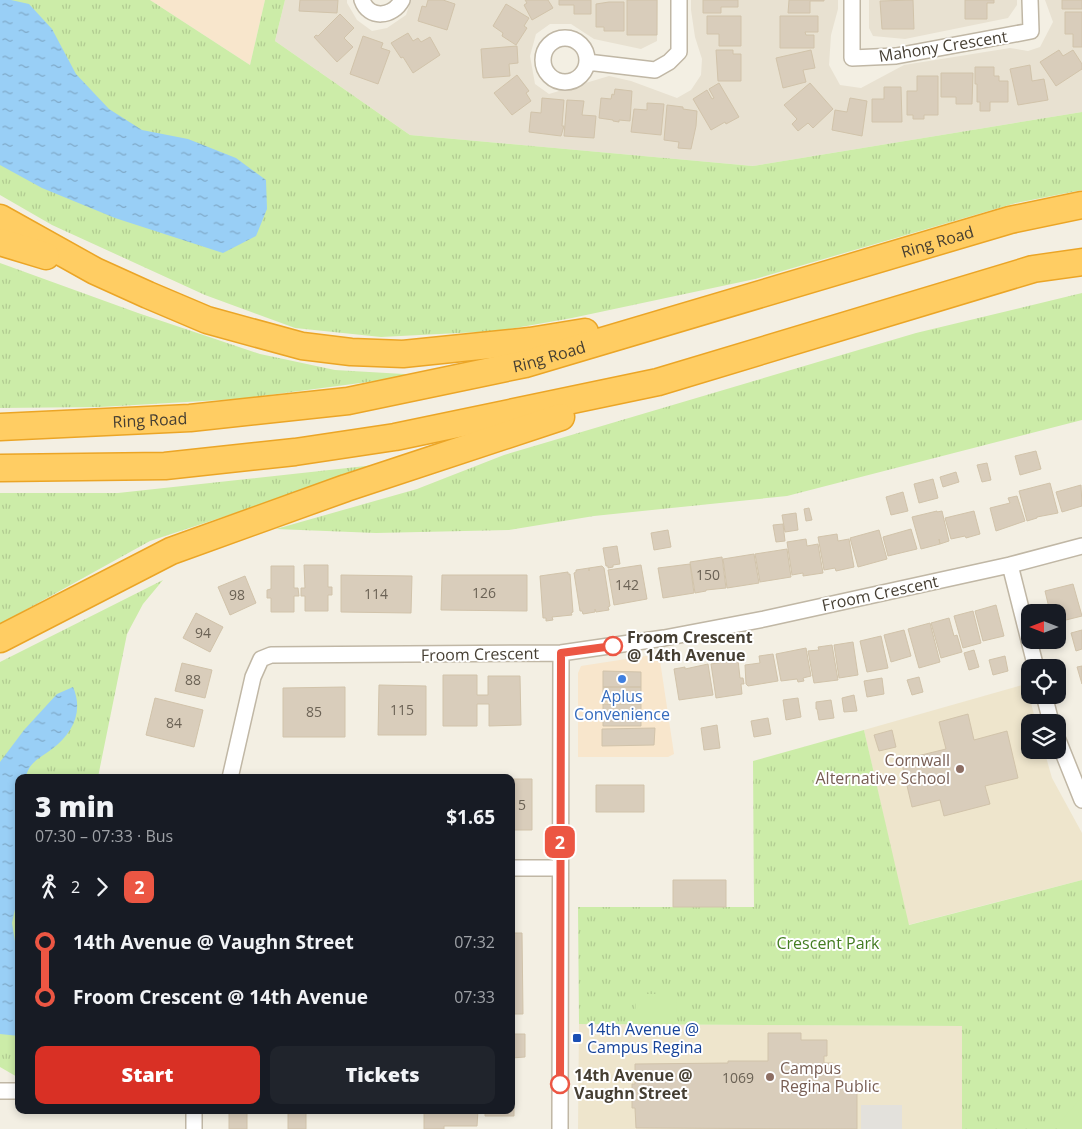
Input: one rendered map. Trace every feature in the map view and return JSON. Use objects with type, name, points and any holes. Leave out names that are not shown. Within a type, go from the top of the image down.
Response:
[{"type":"highway","name":"Ring Road","points":[[0,427],[190,418],[348,401],[526,364],[1010,220],[1082,205]]},
{"type":"highway","points":[[0,218],[95,271],[207,320],[302,346],[351,352],[403,354],[530,341],[694,315]]},
{"type":"highway","points":[[0,242],[95,271]]},
{"type":"highway","points":[[0,638],[171,552],[346,488],[658,382],[1033,269],[1082,262]]},
{"type":"highway","points":[[0,468],[165,466],[295,452],[394,437],[658,382]]},
{"type":"street","points":[[362,0],[367,9],[380,15],[393,12],[402,0]]},
{"type":"street","points":[[587,62],[655,70],[668,62],[680,52],[679,0]]},
{"type":"street","name":"Mahony Crescent","points":[[852,0],[852,58],[896,56],[1030,32],[1030,0]]},
{"type":"street","name":"Froom Crescent","points":[[231,774],[253,677],[261,659],[271,655],[561,653],[673,637],[764,619],[1010,565],[1082,546]]},
{"type":"street","points":[[1010,565],[1034,659]]},
{"type":"street","points":[[560,1129],[561,653]]},
{"type":"street","points":[[1066,759],[1082,800]]},
{"type":"street","points":[[515,868],[560,868]]},
{"type":"street","points":[[0,1091],[15,1091]]},
{"type":"street","points":[[194,1114],[194,1129]]},
{"type":"shaded area","points":[[150,0],[265,0],[250,65]]},
{"type":"shaded area","points":[[285,0],[347,0],[357,20],[372,31],[387,28],[406,15],[411,0],[658,0],[657,41],[641,49],[594,39],[571,24],[550,24],[536,34],[530,56],[535,84],[549,94],[609,76],[631,81],[677,98],[691,90],[701,75],[702,59],[695,37],[691,0],[838,0],[838,9],[831,35],[829,65],[840,85],[861,88],[904,65],[1010,48],[1028,51],[1040,47],[1053,22],[1045,0],[1082,0],[1082,112],[753,166],[410,135],[275,41]]},
{"type":"shaded area","points":[[869,0],[1017,0],[1017,5],[1008,18],[905,39],[873,36],[869,28]]},
{"type":"shaded area","points":[[659,654],[674,754],[668,757],[578,757],[578,673],[581,666]]},
{"type":"shaded area","points":[[1021,685],[1021,704],[1031,704],[1034,714],[1021,714],[1021,759],[1047,759],[1052,778],[1082,833],[1082,880],[908,925],[864,730]]},
{"type":"shaded area","name":"Campus Regina Public","points":[[579,1024],[962,1026],[962,1129],[578,1129]]},
{"type":"shaded area","points":[[861,1105],[902,1105],[902,1129],[861,1129]]},
{"type":"green space","points":[[0,0],[150,0],[250,65],[265,0],[285,0],[275,41],[410,135],[753,166],[1082,112],[1082,190],[1016,203],[755,279],[572,318],[498,331],[381,337],[295,328],[205,295],[52,225],[0,195]]},
{"type":"green space","points":[[0,263],[138,313],[260,354],[335,370],[421,375],[238,399],[100,407],[0,408]]},
{"type":"green space","points":[[1082,293],[1082,420],[787,496],[594,516],[509,530],[376,533],[276,529],[417,489],[504,455],[916,333]]},
{"type":"green space","points":[[384,464],[150,541],[0,624],[0,493],[118,493]]},
{"type":"green space","points":[[163,580],[143,604],[127,634],[99,774],[15,774],[15,1076],[0,1067],[0,662]]},
{"type":"green space","name":"Crescent Park","points":[[864,730],[909,925],[1082,880],[1082,1129],[962,1129],[962,1026],[579,1024],[578,907],[754,907],[753,761]]},
{"type":"green space","points":[[636,994],[676,994],[677,1022],[636,1023]]},
{"type":"green space","points":[[1082,1097],[1082,1129],[1057,1129],[1059,1123]]},
{"type":"water","points":[[0,0],[11,0],[29,4],[52,29],[76,74],[109,109],[142,130],[188,139],[236,158],[266,180],[267,209],[256,236],[223,253],[115,218],[42,188],[0,165]]},
{"type":"water","points":[[73,687],[77,705],[74,722],[59,743],[32,764],[27,774],[15,774],[15,910],[12,923],[15,941],[15,1036],[0,1034],[0,762],[24,730],[57,694]]},
{"type":"building","points":[[300,0],[338,0],[337,13],[299,11]]},
{"type":"building","points":[[428,0],[443,0],[455,4],[447,30],[418,21],[422,6],[426,7]]},
{"type":"building","points":[[525,0],[548,0],[553,8],[532,20],[524,5],[527,3]]},
{"type":"building","points":[[559,0],[591,0],[591,14],[574,14],[574,5],[559,5]]},
{"type":"building","points":[[627,0],[657,0],[657,35],[627,35]]},
{"type":"building","points":[[703,0],[738,0],[738,7],[721,7],[721,13],[703,13]]},
{"type":"building","points":[[789,0],[824,1],[810,1],[810,13],[788,13]]},
{"type":"building","points":[[913,0],[914,29],[882,29],[880,1]]},
{"type":"building","points":[[965,0],[994,0],[994,3],[987,3],[987,19],[965,19]]},
{"type":"building","points":[[1062,0],[1082,0],[1082,9],[1062,9]]},
{"type":"building","points":[[624,2],[624,31],[604,31],[604,27],[596,27],[596,4]]},
{"type":"building","points":[[506,4],[529,18],[524,26],[527,28],[516,45],[502,36],[503,33],[493,26]]},
{"type":"building","points":[[1065,12],[1082,12],[1082,47],[1073,47],[1073,34],[1065,34]]},
{"type":"building","points":[[340,14],[354,28],[344,38],[353,47],[337,62],[314,37],[318,36]]},
{"type":"building","points":[[707,16],[741,16],[741,46],[719,46],[719,34],[707,34]]},
{"type":"building","points":[[780,16],[818,16],[818,32],[805,32],[806,35],[814,35],[814,48],[780,48]]},
{"type":"building","points":[[408,33],[413,41],[418,38],[421,42],[430,37],[440,55],[413,73],[391,43]]},
{"type":"building","points":[[363,36],[383,43],[381,48],[390,51],[378,84],[350,74]]},
{"type":"building","points":[[517,46],[518,63],[509,64],[510,76],[483,78],[481,49]]},
{"type":"building","points":[[716,50],[733,50],[733,54],[741,54],[741,81],[718,81]]},
{"type":"building","points":[[811,50],[815,68],[803,70],[806,82],[783,88],[776,58]]},
{"type":"building","points":[[1059,50],[1063,56],[1073,50],[1082,64],[1082,69],[1056,86],[1040,62]]},
{"type":"building","points":[[1030,65],[1032,81],[1044,79],[1048,100],[1018,105],[1010,69]]},
{"type":"building","points":[[975,67],[994,67],[994,76],[999,76],[999,81],[1008,81],[1008,102],[990,102],[990,111],[980,111],[980,102],[977,102]]},
{"type":"building","points":[[941,73],[973,73],[972,104],[956,104],[956,97],[941,97]]},
{"type":"building","points":[[517,75],[529,91],[526,93],[531,101],[512,115],[494,93]]},
{"type":"building","points":[[917,76],[938,76],[938,115],[924,115],[924,119],[913,119],[913,115],[907,115],[907,91],[917,91]]},
{"type":"building","points":[[719,83],[739,117],[711,130],[693,99],[707,90],[712,99],[714,98],[709,89]]},
{"type":"building","points":[[810,83],[833,109],[813,128],[808,123],[798,131],[792,124],[797,119],[784,105]]},
{"type":"building","points":[[884,87],[901,87],[902,122],[872,122],[872,99],[884,99]]},
{"type":"building","points":[[615,89],[632,91],[630,121],[619,120],[619,122],[599,118],[601,98],[611,99]]},
{"type":"building","points":[[542,98],[564,100],[562,126],[564,126],[561,136],[529,132],[531,112],[541,113]]},
{"type":"building","points":[[850,98],[867,101],[862,136],[832,130],[835,110],[847,112]]},
{"type":"building","points":[[567,100],[584,101],[582,115],[596,116],[594,138],[564,136]]},
{"type":"building","points":[[647,103],[664,104],[661,135],[631,132],[634,109],[647,110]]},
{"type":"building","points":[[667,105],[697,111],[691,149],[678,148],[679,142],[664,140]]},
{"type":"building","points":[[1036,451],[1041,469],[1020,475],[1015,456]]},
{"type":"building","points":[[987,463],[991,480],[982,482],[977,465]]},
{"type":"building","points":[[956,472],[959,482],[943,487],[940,477]]},
{"type":"building","points":[[933,479],[938,498],[919,503],[914,484]]},
{"type":"building","points":[[1050,483],[1058,513],[1027,521],[1019,491]]},
{"type":"building","points":[[1081,485],[1082,506],[1062,512],[1056,492]]},
{"type":"building","points":[[903,492],[908,511],[891,515],[886,497]]},
{"type":"building","points":[[1017,496],[1025,521],[996,531],[990,508],[1010,503],[1008,498]]},
{"type":"building","points":[[809,508],[812,520],[806,521],[804,509]]},
{"type":"building","points":[[942,511],[949,541],[921,549],[912,517]]},
{"type":"building","points":[[974,511],[980,534],[966,538],[965,536],[951,539],[945,518]]},
{"type":"building","points":[[796,513],[798,530],[785,532],[782,515]]},
{"type":"building","points":[[783,524],[785,541],[776,542],[773,525]]},
{"type":"building","points":[[911,529],[917,549],[888,556],[883,537]]},
{"type":"building","points":[[668,530],[671,547],[654,550],[651,533]]},
{"type":"building","points":[[879,530],[887,559],[858,567],[850,538]]},
{"type":"building","points":[[837,534],[838,541],[849,539],[854,567],[836,571],[835,568],[824,570],[818,537]]},
{"type":"building","points":[[806,539],[807,546],[818,544],[823,573],[803,576],[803,573],[792,575],[787,542]]},
{"type":"building","points":[[617,546],[620,564],[608,568],[603,548]]},
{"type":"building","points":[[787,549],[791,577],[760,582],[755,554]]},
{"type":"building","points":[[754,554],[759,583],[727,588],[723,559]]},
{"type":"building","points":[[722,557],[726,588],[695,593],[690,562]]},
{"type":"building","points":[[690,564],[694,593],[663,598],[658,568]]},
{"type":"building","points":[[304,565],[328,565],[328,587],[332,587],[332,595],[328,595],[328,611],[305,611],[305,596],[301,596],[301,588],[305,588]]},
{"type":"building","points":[[641,565],[647,599],[614,605],[608,570]]},
{"type":"building","points":[[271,566],[294,566],[294,588],[298,588],[299,596],[294,596],[294,612],[271,612],[271,598],[267,598],[267,590],[271,589]]},
{"type":"building","points":[[602,566],[604,568],[609,610],[596,612],[595,609],[595,612],[583,614],[580,611],[574,573],[576,570]]},
{"type":"building","points":[[568,572],[570,574],[572,615],[552,617],[553,620],[546,621],[546,618],[543,618],[540,576]]},
{"type":"building","points":[[341,575],[412,576],[411,613],[341,612]]},
{"type":"building","points":[[442,575],[527,575],[527,611],[441,610]]},
{"type":"building","points":[[245,576],[256,603],[230,615],[218,587]]},
{"type":"building","points":[[1073,584],[1082,616],[1066,620],[1066,604],[1048,604],[1045,591]]},
{"type":"building","points":[[996,605],[1004,636],[983,641],[975,611]]},
{"type":"building","points":[[973,611],[981,643],[963,648],[954,616]]},
{"type":"building","points":[[196,613],[223,627],[210,652],[183,638]]},
{"type":"building","points":[[949,618],[954,636],[957,635],[962,652],[941,658],[931,623]]},
{"type":"building","points":[[930,623],[940,662],[919,668],[908,629]]},
{"type":"building","points":[[904,630],[911,656],[891,662],[884,635]]},
{"type":"building","points":[[1082,630],[1082,649],[1076,651],[1071,633]]},
{"type":"building","points":[[881,636],[888,668],[867,672],[860,641]]},
{"type":"building","points":[[853,642],[858,675],[839,678],[834,645]]},
{"type":"building","points":[[832,645],[838,680],[814,683],[808,651],[819,650],[818,647]]},
{"type":"building","points":[[806,648],[811,676],[803,678],[804,681],[798,682],[797,679],[781,681],[776,654]]},
{"type":"building","points":[[974,650],[979,667],[969,670],[964,653]]},
{"type":"building","points":[[773,654],[778,681],[748,686],[746,684],[745,665],[760,663],[759,656]]},
{"type":"building","points":[[1005,656],[1008,671],[993,675],[989,660]]},
{"type":"building","points":[[738,660],[740,678],[743,678],[744,684],[741,684],[742,694],[716,698],[711,664]]},
{"type":"building","points":[[182,663],[212,670],[205,698],[175,691]]},
{"type":"building","points":[[708,664],[713,695],[679,700],[674,669],[685,667],[685,669]]},
{"type":"building","points":[[1082,666],[1082,684],[1077,667]]},
{"type":"building","name":"Aplus Convenience","points":[[603,671],[641,672],[641,687],[603,687]]},
{"type":"building","points":[[443,675],[477,675],[477,695],[488,695],[488,676],[520,676],[521,725],[489,726],[489,704],[477,704],[477,726],[443,726]]},
{"type":"building","points":[[919,677],[923,692],[912,695],[907,680]]},
{"type":"building","points":[[882,678],[884,694],[867,697],[864,681]]},
{"type":"building","points":[[379,685],[426,686],[426,735],[378,735]]},
{"type":"building","points":[[345,687],[345,737],[283,737],[283,688]]},
{"type":"building","points":[[603,687],[641,687],[641,702],[603,702]]},
{"type":"building","points":[[854,695],[857,711],[844,712],[842,698]]},
{"type":"building","points":[[155,698],[203,710],[194,747],[146,735]]},
{"type":"building","points":[[798,698],[801,717],[786,720],[783,700]]},
{"type":"building","points":[[831,700],[834,718],[819,720],[816,702]]},
{"type":"building","points":[[603,704],[641,704],[641,726],[603,726]]},
{"type":"building","name":"Cornwall Alternative School","points":[[968,714],[974,740],[1007,731],[1018,778],[985,786],[990,804],[944,816],[940,800],[912,807],[901,760],[946,749],[939,722]]},
{"type":"building","points":[[768,718],[771,734],[754,737],[751,721]]},
{"type":"building","points":[[717,725],[720,748],[704,750],[701,728]]},
{"type":"building","points":[[655,728],[654,745],[602,746],[602,729]]},
{"type":"building","points":[[892,730],[896,747],[879,751],[874,735]]},
{"type":"building","points":[[515,779],[532,779],[532,830],[515,830]]},
{"type":"building","points":[[596,785],[644,785],[644,812],[596,812]]},
{"type":"building","points":[[673,880],[726,880],[726,907],[673,907]]},
{"type":"building","points":[[515,933],[522,933],[523,1014],[515,1014]]},
{"type":"building","points":[[768,1033],[801,1033],[801,1040],[827,1040],[827,1056],[824,1056],[824,1063],[833,1063],[833,1073],[840,1073],[840,1086],[857,1086],[857,1129],[636,1128],[635,1108],[632,1108],[632,1084],[635,1084],[635,1064],[768,1061]]},
{"type":"building","points":[[515,1034],[525,1034],[525,1057],[515,1058]]},
{"type":"building","points":[[229,1114],[247,1114],[247,1129],[229,1129]]},
{"type":"building","points":[[288,1114],[306,1114],[306,1129],[288,1129]]},
{"type":"building","points":[[424,1114],[478,1114],[477,1126],[444,1126],[444,1129],[424,1129]]},
{"type":"building","points":[[485,1114],[514,1114],[514,1116],[485,1116]]},
{"type":"bus line","name":"2","points":[[560,1084],[561,653],[613,646]]},
{"type":"place","name":"Froom Crescent @ 14th Avenue","points":[[613,646]]},
{"type":"place","name":"Aplus Convenience","points":[[622,679]]},
{"type":"place","name":"Cornwall Alternative School","points":[[960,769]]},
{"type":"place","name":"14th Avenue @ Campus Regina","points":[[577,1038]]},
{"type":"place","name":"Campus Regina Public","points":[[770,1077]]},
{"type":"place","name":"14th Avenue @ Vaughn Street","points":[[560,1084]]}]
